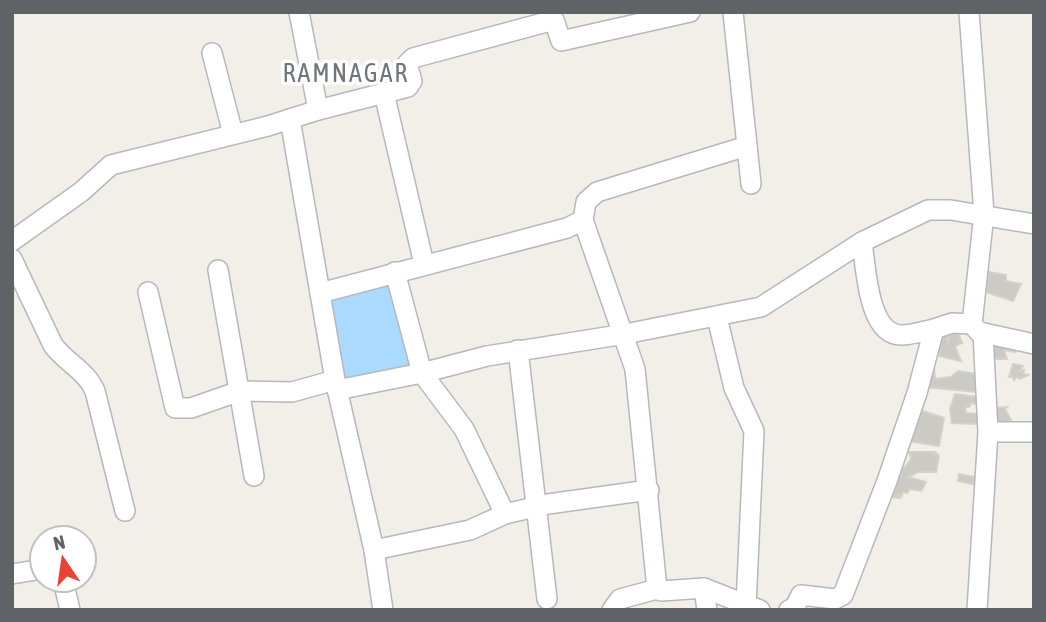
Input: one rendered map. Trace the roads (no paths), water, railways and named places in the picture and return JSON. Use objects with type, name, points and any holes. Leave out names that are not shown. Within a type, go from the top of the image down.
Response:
[{"type":"street","points":[[299,12],[318,110]]},
{"type":"street","points":[[12,241],[81,192],[111,165],[411,85],[407,64],[413,58],[554,20],[561,41],[690,12]]},
{"type":"street","points":[[733,12],[751,184]]},
{"type":"street","points":[[969,12],[984,214],[977,328],[988,432],[976,610]]},
{"type":"street","points":[[212,53],[233,134]]},
{"type":"street","points":[[384,93],[424,264]]},
{"type":"street","points":[[290,119],[336,385],[374,550],[383,610]]},
{"type":"street","points":[[657,589],[635,369],[583,220],[586,202],[597,192],[747,146]]},
{"type":"street","points":[[148,292],[173,405],[181,409],[240,391],[292,392],[422,373],[518,350],[625,334],[761,307],[862,242],[929,210],[984,214],[1034,224]]},
{"type":"street","points":[[320,293],[567,228],[583,220]]},
{"type":"street","points":[[862,242],[876,317],[883,330],[900,335],[952,323],[1034,344]]},
{"type":"street","points":[[12,259],[53,345],[63,358],[90,379],[125,511]]},
{"type":"street","points":[[218,270],[254,476]]},
{"type":"street","points":[[395,272],[422,373],[464,429],[505,514]]},
{"type":"street","points":[[612,610],[620,599],[657,589],[704,588],[753,608],[754,431],[734,388],[717,317]]},
{"type":"street","points":[[789,610],[795,607],[801,595],[835,598],[843,595],[890,472],[934,329]]},
{"type":"street","points":[[518,350],[547,599]]},
{"type":"street","points":[[988,432],[1034,432]]},
{"type":"street","points":[[374,550],[470,530],[505,514],[538,506],[649,490]]},
{"type":"street","points":[[704,588],[707,610]]},
{"type":"water","points":[[389,278],[411,364],[386,374],[342,380],[326,298]]},
{"type":"district","name":"RAMNAGAR","points":[[346,73]]}]
